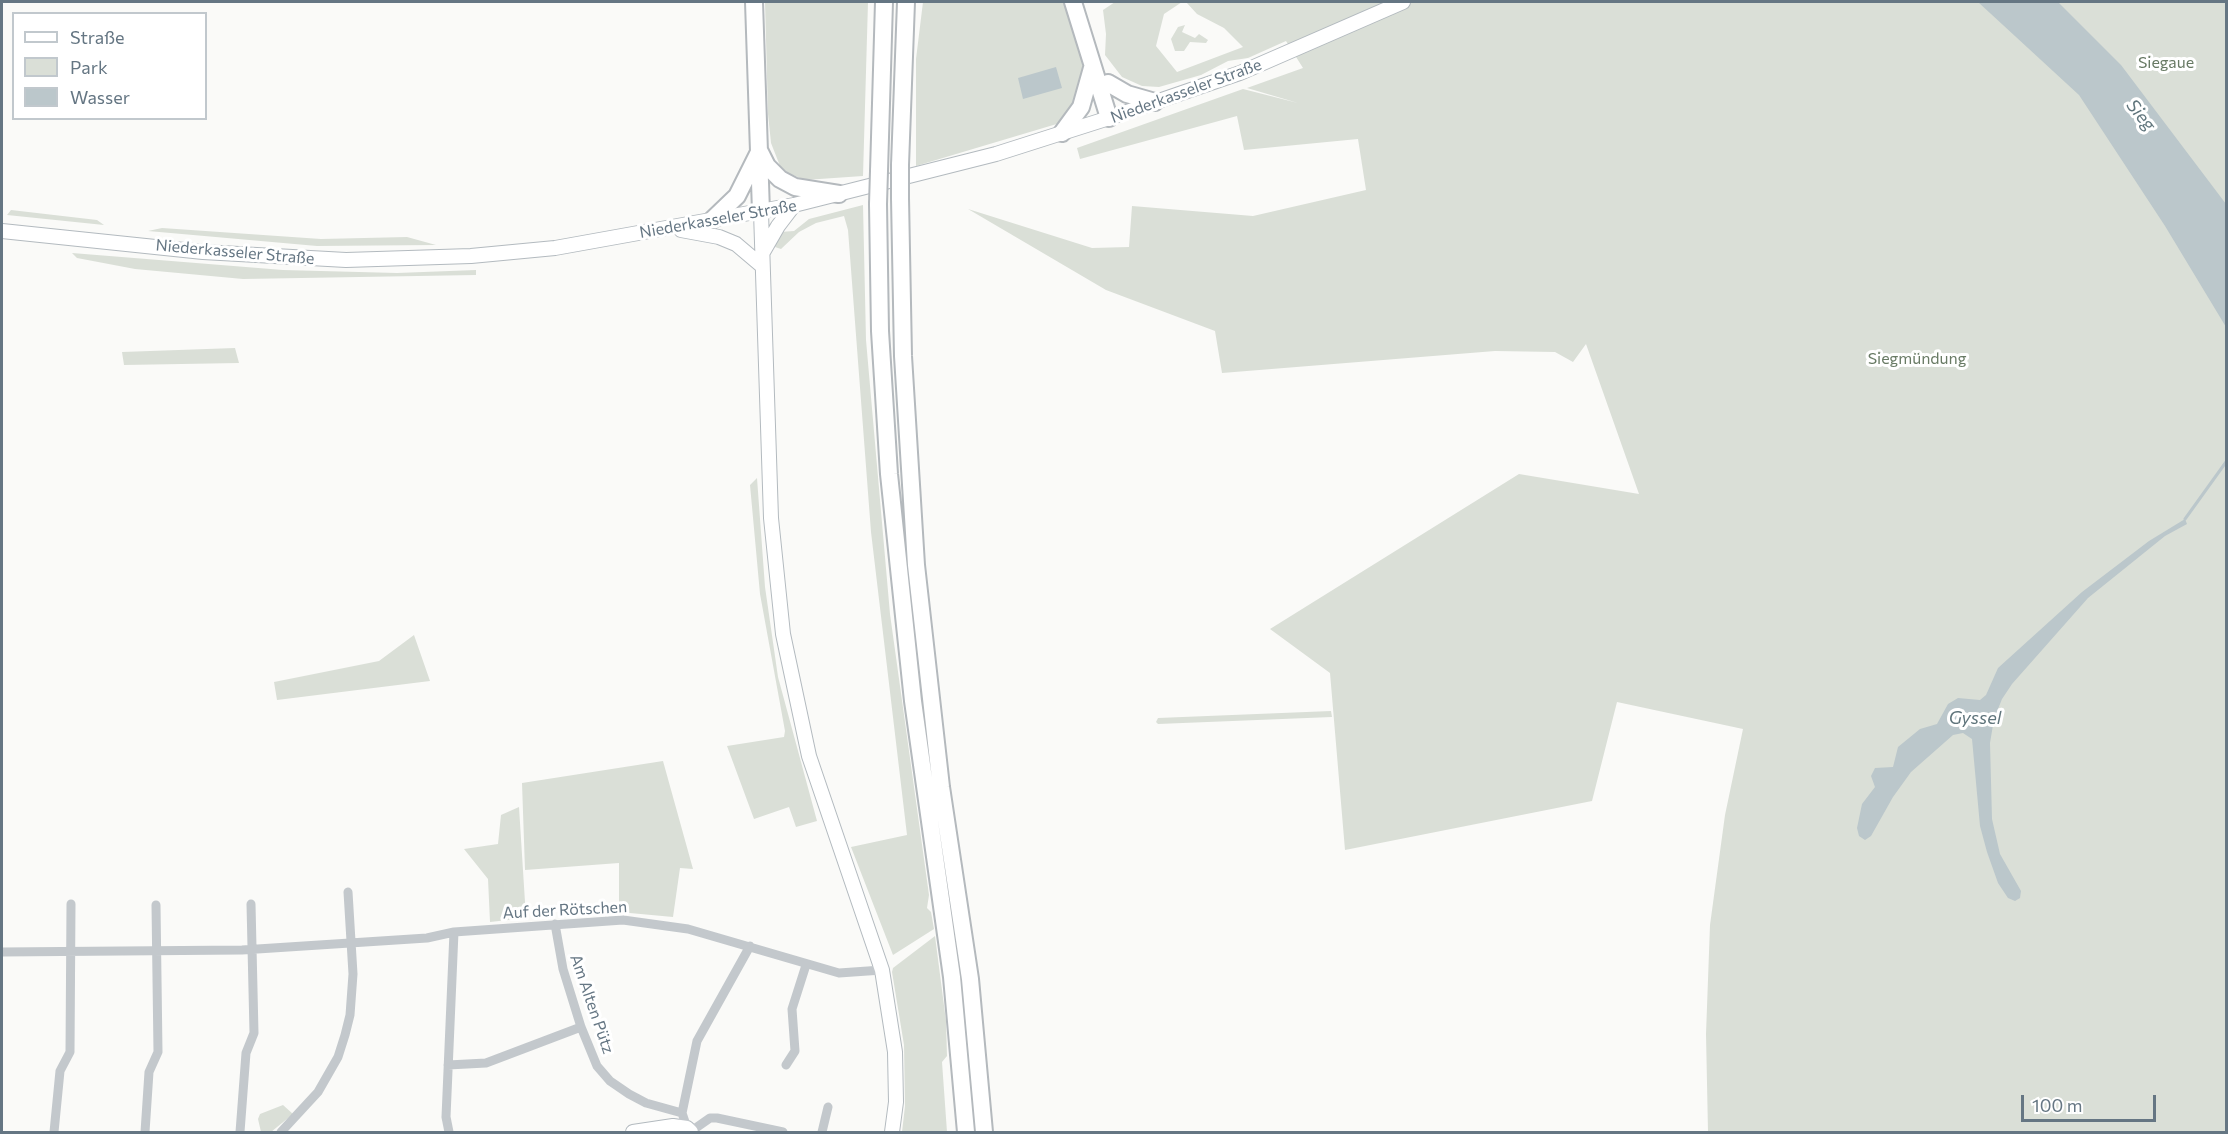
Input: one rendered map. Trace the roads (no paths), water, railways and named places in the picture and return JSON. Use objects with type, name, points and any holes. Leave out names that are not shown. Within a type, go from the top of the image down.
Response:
[{"type":"highway","points":[[754,2],[761,212]]},
{"type":"highway","points":[[876,2],[881,45]]},
{"type":"highway","points":[[884,2],[878,204],[880,331],[889,474],[913,701],[952,977],[966,1132]]},
{"type":"highway","points":[[906,2],[900,198],[903,356],[916,565],[941,787],[970,979],[984,1132]]},
{"type":"highway","points":[[902,75],[914,2]]},
{"type":"highway","points":[[1073,2],[1092,67],[1114,117]]},
{"type":"highway","points":[[1082,2],[1108,83],[1114,117]]},
{"type":"highway","points":[[1062,133],[1081,107],[1092,67]]},
{"type":"highway","points":[[1108,83],[1127,94],[1155,102]]},
{"type":"highway","points":[[759,151],[767,166],[795,187],[839,194]]},
{"type":"highway","points":[[712,220],[737,196],[759,151]]},
{"type":"main road","name":"Niederkasseler Straße","points":[[2,231],[203,252],[346,260],[471,256],[555,248],[794,206],[929,173],[1114,117],[1282,56],[1403,2]]},
{"type":"main road","points":[[762,260],[778,226],[794,206]]},
{"type":"main road","points":[[761,212],[771,518],[783,634],[809,756],[882,970],[895,1052],[896,1102],[892,1132]]},
{"type":"main road","points":[[670,228],[719,237],[736,244],[762,260]]},
{"type":"main road","points":[[633,1132],[673,1126],[690,1131]]},
{"type":"street","points":[[281,1132],[318,1092],[338,1057],[350,1015],[353,974],[348,892]]},
{"type":"street","points":[[54,1132],[60,1071],[70,1052],[71,904]]},
{"type":"street","points":[[240,1132],[246,1053],[254,1033],[250,904]]},
{"type":"street","points":[[145,1132],[149,1072],[158,1052],[156,905]]},
{"type":"street","name":"Auf der Rötschen","points":[[2,951],[253,949],[427,938],[454,932],[623,920],[659,923],[711,934],[806,965],[839,973],[882,970]]},
{"type":"street","name":"Am Alten Pütz","points":[[555,924],[563,969],[581,1027],[597,1066],[610,1081],[646,1103],[682,1113]]},
{"type":"street","points":[[449,1132],[446,1117],[454,932]]},
{"type":"street","points":[[750,946],[696,1041],[682,1113],[690,1131],[710,1118],[717,1118],[783,1132]]},
{"type":"street","points":[[786,1065],[795,1052],[792,1009],[806,965]]},
{"type":"street","points":[[448,1065],[473,1066],[486,1063],[581,1027]]},
{"type":"street","points":[[822,1132],[828,1107]]},
{"type":"water","name":"Sieg","points":[[1978,2],[2058,2],[2121,65],[2226,204],[2226,327],[2165,226],[2079,95]]},
{"type":"water","points":[[1056,67],[1062,88],[1023,99],[1018,78]]},
{"type":"water","name":"Gyssel","points":[[2185,519],[2187,524],[2165,536],[2088,598],[2012,684],[2002,699],[1994,719],[1990,743],[1992,819],[2000,854],[2021,891],[2020,898],[2015,901],[2008,898],[1998,883],[1987,852],[1980,826],[1972,739],[1963,733],[1953,735],[1911,772],[1893,797],[1871,836],[1865,840],[1859,836],[1857,828],[1862,804],[1875,787],[1871,776],[1875,768],[1893,767],[1898,747],[1920,729],[1937,724],[1948,704],[1958,698],[1980,700],[1986,695],[1998,668],[2082,592],[2149,541]]},
{"type":"waterway","name":"Gyssel","points":[[2185,519],[2226,462]]},
{"type":"park label","name":"Siegaue","points":[[2166,63]]},
{"type":"park label","name":"Siegmündung","points":[[1917,359]]}]
